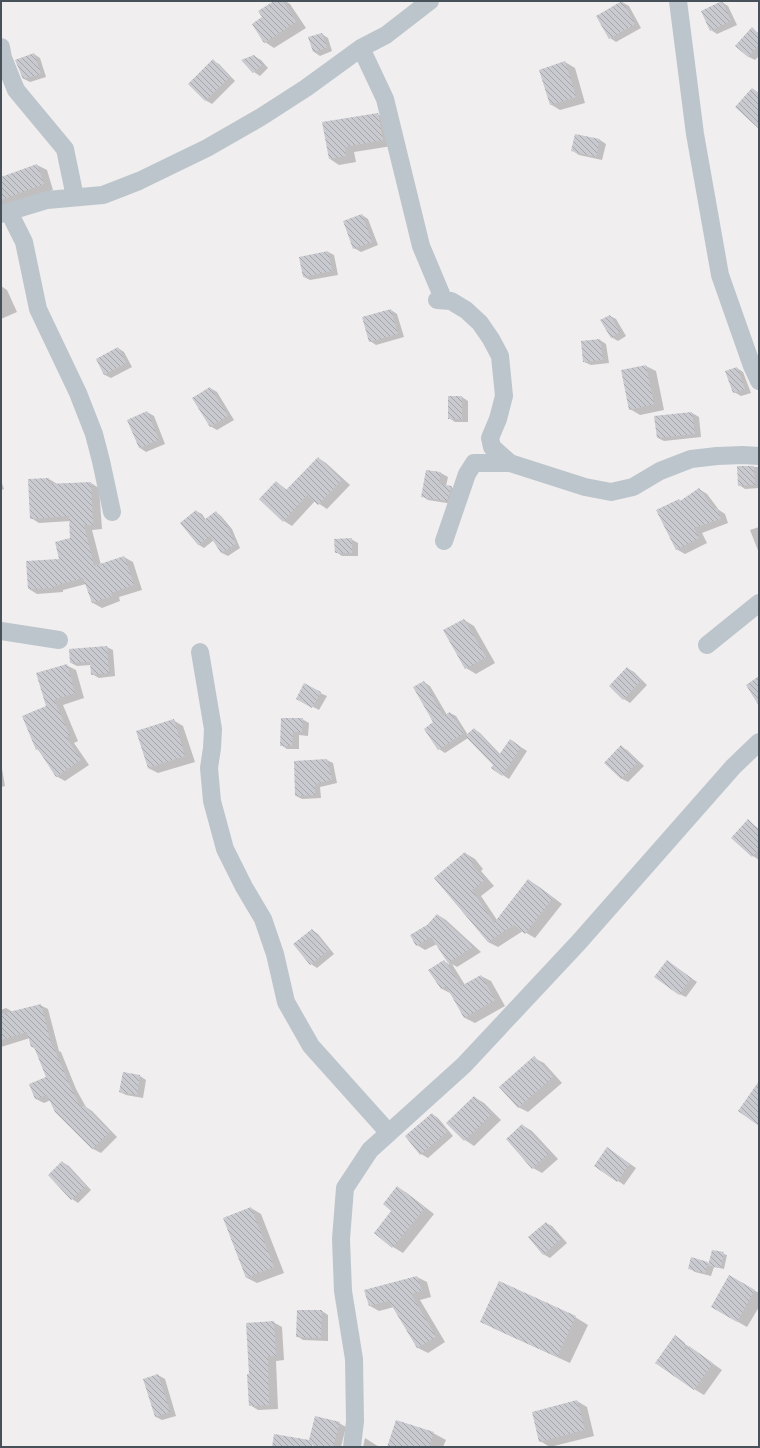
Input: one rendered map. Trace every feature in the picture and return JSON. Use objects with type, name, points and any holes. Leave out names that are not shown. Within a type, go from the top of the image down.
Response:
[{"type":"street","points":[[112,512],[94,434],[78,393],[38,308],[24,242],[5,213],[47,200],[103,195],[139,181],[207,148],[306,88],[361,48],[386,35],[430,1]]},
{"type":"street","points":[[678,1],[695,134],[720,275],[752,366],[759,381]]},
{"type":"street","points":[[1,47],[3,58],[16,90],[65,149],[75,197]]},
{"type":"street","points":[[361,48],[384,99],[421,246],[442,296],[438,300],[451,301],[466,310],[480,323],[500,356],[504,396],[498,419],[490,438],[492,448],[510,462],[585,487],[611,492],[633,487],[660,471],[692,459],[724,455],[759,456]]},
{"type":"street","points":[[444,541],[467,474],[474,463],[510,462]]},
{"type":"street","points":[[707,645],[759,603]]},
{"type":"street","points":[[1,631],[59,640]]},
{"type":"street","points":[[200,652],[213,729],[209,768],[212,801],[225,849],[244,887],[263,919],[275,954],[286,1002],[307,1040],[389,1133]]},
{"type":"street","points":[[352,1447],[355,1421],[354,1359],[343,1291],[342,1239],[345,1188],[370,1150],[464,1065],[579,942],[733,767],[759,742]]},
{"type":"building","points":[[274,1],[283,1],[296,22],[264,43],[252,24],[262,17],[258,11]]},
{"type":"building","points":[[622,1],[635,24],[609,39],[596,16]]},
{"type":"building","points":[[722,1],[731,21],[710,31],[701,11]]},
{"type":"building","points":[[752,27],[759,34],[759,45],[748,57],[735,46]]},
{"type":"building","points":[[322,33],[327,48],[313,52],[308,37]]},
{"type":"building","points":[[34,53],[41,74],[23,79],[15,60]]},
{"type":"building","points":[[254,55],[263,64],[253,73],[241,60]]},
{"type":"building","points":[[213,59],[230,77],[205,101],[188,84]]},
{"type":"building","points":[[565,61],[576,97],[550,105],[539,70]]},
{"type":"building","points":[[752,88],[759,93],[759,129],[735,107]]},
{"type":"building","points":[[378,113],[383,140],[345,147],[346,156],[329,159],[322,122]]},
{"type":"building","points":[[575,134],[600,139],[596,157],[571,151]]},
{"type":"building","points":[[37,164],[44,184],[1,200],[1,177]]},
{"type":"building","points":[[362,214],[372,242],[353,249],[343,221]]},
{"type":"building","points":[[328,251],[332,271],[303,277],[299,257]]},
{"type":"building","points":[[391,309],[398,334],[369,342],[362,317]]},
{"type":"building","points":[[610,315],[620,332],[611,338],[600,320]]},
{"type":"building","points":[[600,339],[603,360],[583,362],[581,341]]},
{"type":"building","points":[[118,347],[126,363],[104,375],[96,359]]},
{"type":"building","points":[[646,365],[654,404],[629,410],[621,370]]},
{"type":"building","points":[[737,367],[745,389],[733,393],[725,371]]},
{"type":"building","points":[[210,387],[228,416],[210,427],[192,398]]},
{"type":"building","points":[[448,396],[462,396],[462,419],[448,419]]},
{"type":"building","points":[[147,411],[159,440],[139,448],[127,420]]},
{"type":"building","points":[[692,412],[695,434],[657,438],[654,416]]},
{"type":"building","points":[[318,457],[342,480],[318,505],[307,495],[283,522],[259,499],[276,481],[286,490]]},
{"type":"building","points":[[737,466],[754,466],[755,485],[738,486]]},
{"type":"building","points":[[426,470],[441,472],[439,484],[452,486],[447,501],[421,497]]},
{"type":"building","points":[[49,478],[49,484],[91,482],[93,525],[84,525],[94,566],[124,556],[134,585],[111,593],[112,596],[92,603],[83,578],[54,586],[55,588],[28,589],[26,561],[59,559],[55,542],[70,538],[69,516],[30,519],[28,479]]},
{"type":"building","points":[[699,488],[714,509],[717,508],[721,519],[694,528],[699,538],[676,550],[656,510],[679,499],[680,501]]},
{"type":"building","points":[[196,510],[204,520],[216,511],[226,525],[236,544],[221,553],[210,536],[198,545],[180,523]]},
{"type":"building","points":[[352,538],[352,553],[335,553],[334,539]]},
{"type":"building","points":[[464,619],[486,657],[465,669],[443,630]]},
{"type":"building","points":[[107,646],[109,673],[91,675],[90,662],[70,663],[69,649]]},
{"type":"building","points":[[67,664],[75,693],[54,700],[70,736],[66,737],[81,760],[56,777],[38,749],[36,750],[22,716],[46,706],[36,673]]},
{"type":"building","points":[[627,667],[641,681],[623,700],[609,686]]},
{"type":"building","points":[[759,676],[759,706],[746,685]]},
{"type":"building","points":[[424,681],[443,716],[450,712],[464,733],[438,750],[424,729],[433,722],[413,687]]},
{"type":"building","points":[[304,683],[321,692],[312,708],[296,699]]},
{"type":"building","points":[[281,718],[303,718],[302,732],[293,732],[292,746],[280,746]]},
{"type":"building","points":[[174,719],[185,756],[148,768],[136,731]]},
{"type":"building","points":[[474,728],[499,755],[510,739],[521,747],[502,776],[491,768],[493,765],[465,736]]},
{"type":"building","points":[[621,745],[638,762],[621,779],[604,763]]},
{"type":"building","points":[[327,759],[332,780],[315,784],[315,795],[295,796],[294,761]]},
{"type":"building","points":[[748,819],[759,830],[759,849],[752,857],[731,838]]},
{"type":"building","points":[[465,852],[474,863],[472,865],[485,880],[472,890],[494,923],[528,879],[553,898],[525,934],[514,925],[488,942],[434,878]]},
{"type":"building","points":[[437,914],[473,947],[448,963],[431,937],[416,946],[410,935],[427,925]]},
{"type":"building","points":[[312,929],[329,950],[310,965],[293,944]]},
{"type":"building","points":[[444,960],[461,986],[481,975],[495,1000],[464,1018],[446,986],[441,989],[428,970]]},
{"type":"building","points":[[667,960],[691,978],[679,995],[654,977]]},
{"type":"building","points":[[41,1004],[52,1047],[53,1046],[81,1108],[84,1105],[110,1132],[92,1149],[55,1112],[47,1095],[35,1099],[29,1084],[46,1077],[34,1047],[31,1047],[27,1032],[1,1040],[1,1014]]},
{"type":"building","points":[[534,1056],[553,1077],[518,1108],[499,1087]]},
{"type":"building","points":[[123,1072],[140,1075],[137,1095],[119,1092]]},
{"type":"building","points":[[759,1081],[759,1126],[738,1111]]},
{"type":"building","points":[[474,1096],[492,1114],[464,1141],[446,1123]]},
{"type":"building","points":[[432,1113],[447,1132],[420,1155],[405,1136]]},
{"type":"building","points":[[522,1124],[549,1153],[532,1169],[506,1139]]},
{"type":"building","points":[[607,1147],[630,1164],[617,1182],[594,1166]]},
{"type":"building","points":[[62,1161],[86,1186],[71,1200],[48,1175]]},
{"type":"building","points":[[397,1186],[425,1208],[392,1248],[374,1233],[391,1211],[383,1204]]},
{"type":"building","points":[[251,1207],[274,1267],[246,1278],[223,1218]]},
{"type":"building","points":[[546,1222],[561,1239],[543,1255],[528,1237]]},
{"type":"building","points":[[712,1250],[724,1252],[721,1268],[708,1266]]},
{"type":"building","points":[[691,1257],[708,1262],[705,1273],[688,1269]]},
{"type":"building","points":[[729,1275],[755,1290],[737,1322],[711,1307]]},
{"type":"building","points":[[417,1276],[422,1291],[411,1294],[436,1337],[417,1348],[389,1301],[369,1306],[364,1290]]},
{"type":"building","points":[[499,1281],[576,1316],[557,1357],[480,1322]]},
{"type":"building","points":[[297,1310],[322,1310],[321,1338],[296,1337]]},
{"type":"building","points":[[274,1321],[276,1356],[268,1356],[269,1405],[249,1406],[246,1323]]},
{"type":"building","points":[[675,1335],[685,1343],[684,1349],[686,1350],[689,1346],[713,1363],[694,1390],[655,1363]]},
{"type":"building","points":[[158,1374],[170,1412],[155,1417],[143,1379]]},
{"type":"building","points":[[577,1400],[585,1430],[539,1442],[532,1412]]},
{"type":"building","points":[[315,1416],[340,1422],[333,1447],[312,1445],[312,1447],[272,1447],[274,1434],[309,1440]]},
{"type":"building","points":[[396,1420],[434,1432],[429,1447],[387,1447]]}]
